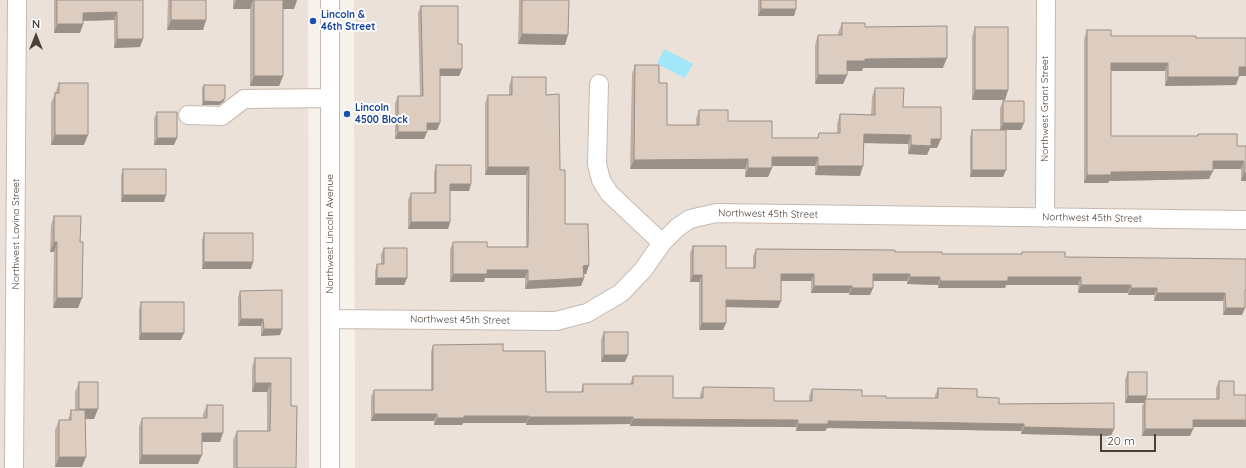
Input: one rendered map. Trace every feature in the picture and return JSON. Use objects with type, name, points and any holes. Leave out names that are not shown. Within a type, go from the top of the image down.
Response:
[{"type":"street","name":"Northwest Lavina Street","points":[[14,468],[17,0]]},
{"type":"street","name":"Northwest Lincoln Avenue","points":[[330,0],[330,468]]},
{"type":"street","name":"Northwest Grant Street","points":[[1045,218],[1046,0]]},
{"type":"street","points":[[599,84],[597,164],[601,180],[608,194],[662,243]]},
{"type":"street","points":[[188,115],[222,116],[244,99],[330,98]]},
{"type":"street","name":"Northwest 45th Street","points":[[330,319],[556,321],[588,313],[621,293],[642,270],[662,243],[678,227],[690,219],[716,213],[1246,220]]},
{"type":"shaded area","points":[[0,0],[308,0],[309,468],[0,468]]},
{"type":"shaded area","points":[[354,0],[1246,0],[1246,468],[355,468]]},
{"type":"water","points":[[664,49],[693,64],[685,78],[657,64]]},
{"type":"building","points":[[57,0],[143,0],[143,39],[117,39],[117,12],[83,13],[83,24],[57,24]]},
{"type":"building","points":[[171,0],[206,0],[206,20],[171,20]]},
{"type":"building","points":[[254,0],[283,0],[283,76],[254,76]]},
{"type":"building","points":[[522,0],[569,0],[568,35],[522,34]]},
{"type":"building","points":[[761,0],[796,0],[796,9],[761,9]]},
{"type":"building","points":[[421,6],[458,6],[458,44],[462,44],[462,69],[440,69],[440,123],[427,123],[427,132],[398,132],[398,96],[423,96]]},
{"type":"building","points":[[842,23],[865,23],[865,27],[947,26],[947,58],[865,59],[865,61],[847,61],[847,75],[818,75],[818,35],[842,35]]},
{"type":"building","points":[[975,27],[1008,27],[1008,90],[975,90]]},
{"type":"building","points":[[1087,30],[1111,30],[1111,36],[1196,36],[1196,38],[1246,38],[1246,67],[1239,67],[1239,77],[1168,77],[1168,63],[1111,63],[1111,136],[1198,136],[1198,134],[1237,134],[1237,146],[1246,146],[1246,173],[1244,173],[1244,161],[1213,161],[1213,171],[1111,172],[1111,175],[1087,175]]},
{"type":"building","points":[[635,65],[659,65],[659,83],[667,83],[667,125],[699,125],[699,110],[728,110],[728,121],[772,121],[772,138],[818,138],[819,133],[840,133],[840,114],[875,115],[875,88],[904,88],[903,107],[941,107],[941,139],[931,139],[931,146],[911,145],[911,135],[864,134],[863,166],[818,166],[818,157],[772,157],[772,168],[748,168],[748,159],[634,160]]},
{"type":"building","points":[[512,77],[546,77],[546,95],[559,94],[560,170],[565,170],[565,224],[588,224],[589,265],[583,266],[584,278],[528,281],[528,270],[487,270],[487,274],[453,274],[453,242],[487,242],[487,247],[528,247],[529,167],[488,167],[488,95],[512,95]]},
{"type":"building","points":[[59,83],[88,83],[88,135],[55,135],[55,93],[59,93]]},
{"type":"building","points":[[204,85],[225,85],[225,98],[220,102],[204,101]]},
{"type":"building","points":[[1003,101],[1024,101],[1024,123],[1003,123]]},
{"type":"building","points":[[157,112],[177,112],[177,138],[157,138]]},
{"type":"building","points":[[972,130],[1006,130],[1006,170],[972,170]]},
{"type":"building","points":[[436,165],[471,165],[471,184],[450,184],[450,222],[411,222],[411,193],[436,193]]},
{"type":"building","points":[[123,169],[166,169],[166,195],[123,195]]},
{"type":"building","points":[[54,216],[81,216],[80,242],[83,242],[82,298],[57,298],[57,242],[54,242]]},
{"type":"building","points":[[204,233],[253,233],[253,262],[204,262]]},
{"type":"building","points":[[693,246],[726,246],[726,268],[755,268],[756,249],[895,250],[895,252],[942,252],[942,254],[1022,254],[1022,252],[1065,252],[1065,257],[1246,259],[1245,308],[1226,308],[1225,293],[1157,293],[1157,288],[1131,288],[1131,285],[1081,285],[1081,277],[1008,277],[1008,281],[940,281],[940,277],[910,277],[910,274],[873,274],[873,288],[852,288],[852,286],[814,286],[814,274],[781,274],[781,301],[726,300],[726,323],[702,323],[702,275],[693,275]]},
{"type":"building","points":[[384,248],[407,248],[407,278],[377,278],[377,264],[384,264]]},
{"type":"building","points":[[282,290],[282,329],[264,329],[263,319],[241,319],[240,291]]},
{"type":"building","points":[[141,302],[184,302],[184,333],[141,333]]},
{"type":"building","points":[[604,332],[628,332],[628,355],[604,355]]},
{"type":"building","points":[[503,344],[503,351],[545,351],[546,392],[583,392],[583,384],[633,384],[633,376],[673,376],[673,398],[703,398],[703,387],[774,388],[774,401],[812,401],[812,389],[862,390],[862,396],[886,396],[886,398],[938,398],[938,388],[977,389],[977,397],[999,398],[999,404],[1114,403],[1114,429],[1024,427],[1024,424],[828,421],[828,424],[798,424],[798,420],[633,419],[633,417],[529,416],[464,416],[464,418],[437,418],[437,414],[374,414],[374,390],[433,390],[433,345]]},
{"type":"building","points":[[255,358],[291,358],[291,406],[297,406],[296,468],[237,468],[237,431],[270,431],[271,383],[255,383]]},
{"type":"building","points":[[1128,372],[1147,372],[1147,396],[1128,396]]},
{"type":"building","points":[[1219,381],[1234,381],[1234,395],[1246,395],[1246,420],[1193,420],[1193,429],[1145,429],[1145,399],[1219,399]]},
{"type":"building","points":[[79,382],[98,382],[98,409],[79,409]]},
{"type":"building","points":[[207,405],[223,405],[223,433],[202,433],[202,455],[142,455],[142,418],[207,418]]},
{"type":"building","points":[[71,410],[85,410],[86,457],[59,457],[59,420],[71,420]]},
{"type":"place","name":"Lincoln & 46th Street","points":[[313,21]]},
{"type":"place","name":"Lincoln 4500 Block","points":[[347,114]]}]
